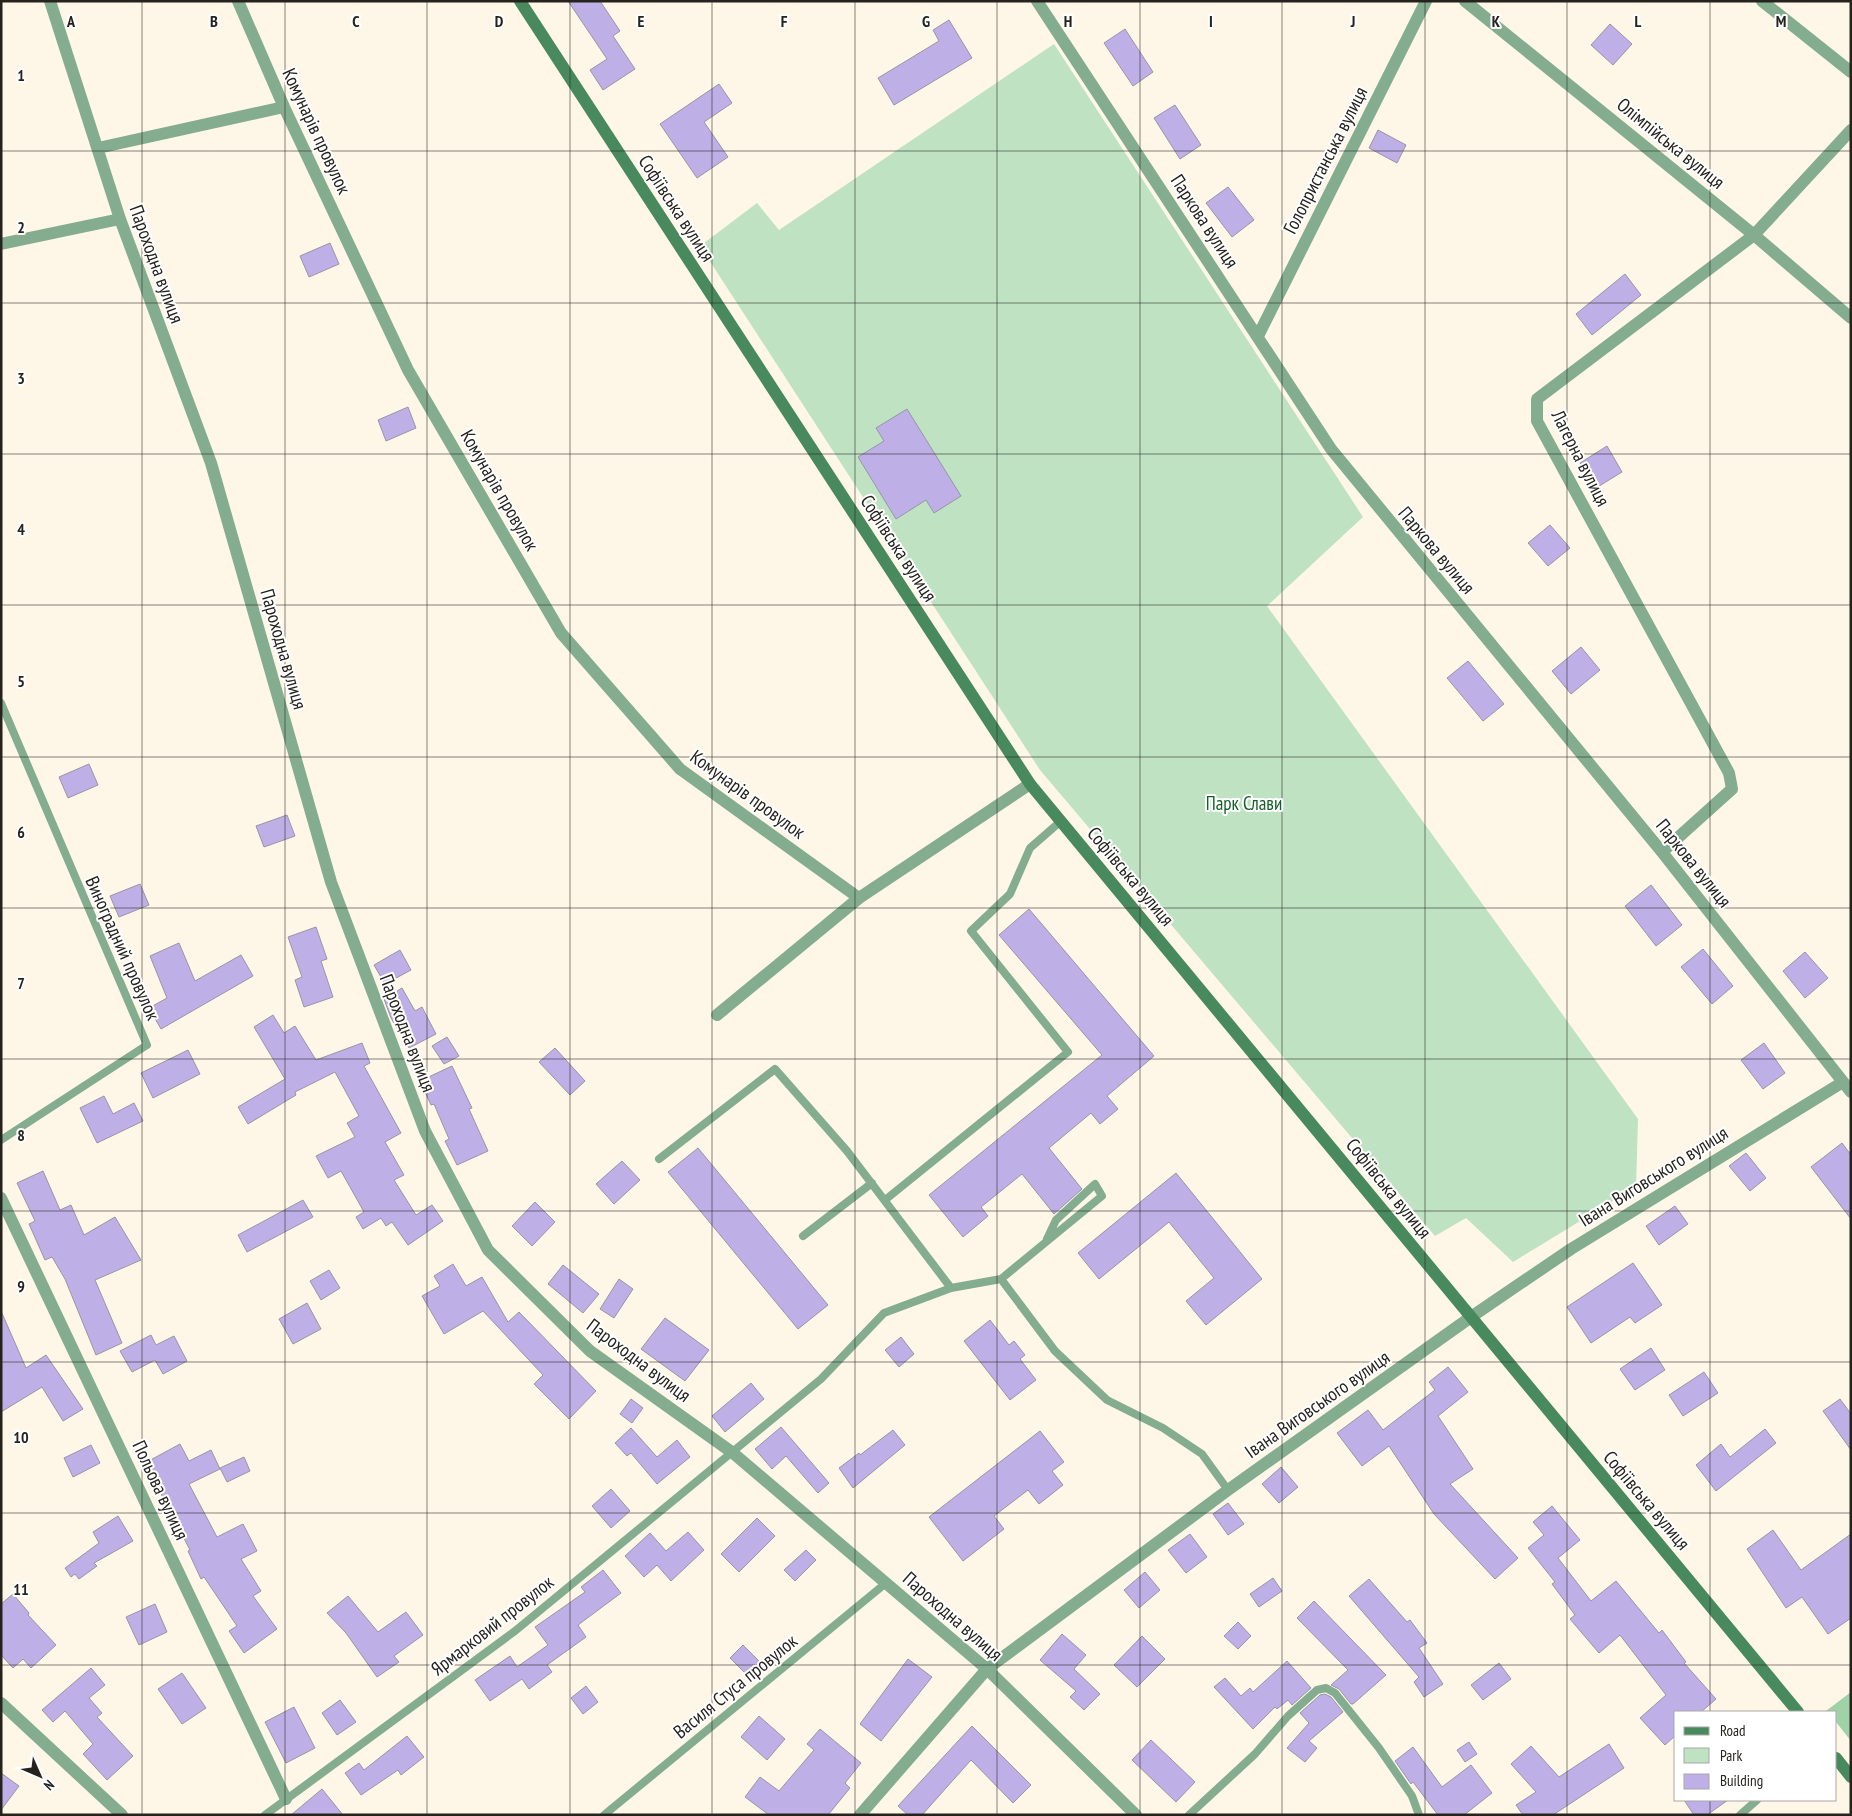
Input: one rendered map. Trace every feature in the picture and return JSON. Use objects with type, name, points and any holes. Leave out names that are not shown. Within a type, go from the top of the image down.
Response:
[{"type":"street","name":"Пароходна вулиця","points":[[50,1],[120,219],[211,463],[331,882],[425,1131],[488,1250],[590,1351],[733,1453],[987,1669],[1136,1815]]},
{"type":"street","name":"Комунарів провулок","points":[[238,1],[284,107],[408,370],[561,633],[680,769],[860,898]]},
{"type":"street","name":"Софіївська вулиця","points":[[520,1],[1030,784],[1797,1711]]},
{"type":"street","name":"Паркова вулиця","points":[[1037,1],[1331,449],[1662,852],[1847,1087]]},
{"type":"street","name":"Голопристанська вулиця","points":[[1258,336],[1426,1]]},
{"type":"street","name":"Олімпійська вулиця","points":[[1465,1],[1754,235],[1851,318]]},
{"type":"street","points":[[1762,1],[1851,72]]},
{"type":"street","points":[[98,148],[284,107]]},
{"type":"street","name":"Лагерна вулиця","points":[[1662,852],[1732,789],[1729,773],[1537,421],[1537,400],[1754,235],[1851,130]]},
{"type":"street","points":[[1,244],[120,219]]},
{"type":"street","points":[[717,1015],[860,898],[1030,784]]},
{"type":"street","name":"Івана Виговського вулиця","points":[[860,1815],[987,1669],[1228,1490],[1471,1317],[1571,1249],[1847,1087]]},
{"type":"street","name":"Польова вулиця","points":[[1,1198],[286,1799]]},
{"type":"street","points":[[1,1703],[122,1815]]},
{"type":"street","points":[[1837,1759],[1851,1777]]},
{"type":"lane","name":"Виноградний провулок","points":[[1,703],[147,1045],[1,1140]]},
{"type":"lane","points":[[884,1200],[1068,1052],[971,931],[1010,894],[1030,848],[1061,821]]},
{"type":"lane","points":[[659,1159],[775,1069],[847,1151],[951,1288]]},
{"type":"lane","points":[[803,1236],[872,1183]]},
{"type":"lane","points":[[1047,1239],[1056,1220],[1095,1184],[1102,1196],[1047,1239],[1001,1279],[1056,1351],[1108,1400],[1163,1428],[1202,1454],[1228,1490]]},
{"type":"lane","name":"Ярмарковий провулок","points":[[265,1815],[515,1630],[821,1380],[884,1313],[951,1288],[1001,1279]]},
{"type":"lane","name":"Василя Стуса провулок","points":[[604,1815],[886,1583]]},
{"type":"lane","points":[[1190,1815],[1255,1754],[1288,1716],[1316,1690],[1326,1688],[1336,1693],[1379,1748],[1412,1796],[1419,1815]]},
{"type":"lane","points":[[1740,1815],[1756,1801]]},
{"type":"green space","name":"Парк Слави","points":[[1054,44],[1363,517],[1267,606],[1638,1119],[1636,1187],[1513,1262],[1466,1218],[1435,1236],[1040,770],[700,246],[757,203],[779,230]]},
{"type":"green space","points":[[1851,1692],[1851,1741],[1837,1723],[1837,1711],[1826,1711]]},
{"type":"building","points":[[568,1],[600,1],[620,31],[613,36],[635,69],[603,90],[590,70],[607,59]]},
{"type":"building","points":[[949,20],[972,58],[894,105],[878,78],[939,41],[933,30]]},
{"type":"building","points":[[1610,24],[1632,44],[1613,65],[1591,45]]},
{"type":"building","points":[[1125,29],[1153,72],[1133,86],[1104,43]]},
{"type":"building","points":[[719,84],[732,103],[704,122],[728,157],[697,178],[660,124]]},
{"type":"building","points":[[1175,105],[1201,145],[1180,159],[1154,118]]},
{"type":"building","points":[[1378,130],[1406,145],[1397,163],[1369,148]]},
{"type":"building","points":[[1228,187],[1254,220],[1232,237],[1206,203]]},
{"type":"building","points":[[330,243],[339,264],[309,277],[300,256]]},
{"type":"building","points":[[1625,274],[1641,295],[1592,335],[1576,314]]},
{"type":"building","points":[[408,407],[416,428],[386,441],[378,420]]},
{"type":"building","points":[[907,409],[961,496],[934,513],[926,500],[896,519],[858,457],[884,441],[876,428]]},
{"type":"building","points":[[1607,446],[1622,472],[1596,488],[1580,463]]},
{"type":"building","points":[[1550,525],[1570,548],[1548,566],[1528,543]]},
{"type":"building","points":[[1581,647],[1600,670],[1571,694],[1552,671]]},
{"type":"building","points":[[1468,661],[1504,704],[1483,721],[1447,678]]},
{"type":"building","points":[[89,764],[98,785],[68,798],[59,777]]},
{"type":"building","points":[[287,815],[295,836],[264,847],[256,826]]},
{"type":"building","points":[[140,884],[149,905],[119,917],[110,896]]},
{"type":"building","points":[[1651,885],[1682,925],[1656,946],[1625,906]]},
{"type":"building","points":[[1029,909],[1154,1056],[1107,1096],[1118,1109],[1100,1124],[1091,1113],[1049,1148],[1082,1189],[1054,1214],[1022,1174],[981,1207],[988,1216],[963,1237],[929,1195],[1102,1055],[999,935]]},
{"type":"building","points":[[316,927],[327,959],[321,961],[333,997],[304,1007],[295,980],[302,977],[288,937]]},
{"type":"building","points":[[179,943],[195,981],[241,955],[253,976],[161,1029],[149,1008],[167,998],[150,956]]},
{"type":"building","points":[[1703,949],[1733,986],[1712,1004],[1681,967]]},
{"type":"building","points":[[400,950],[411,970],[385,984],[374,965]]},
{"type":"building","points":[[1805,952],[1828,978],[1805,998],[1783,971]]},
{"type":"building","points":[[402,988],[415,1011],[422,1007],[436,1034],[409,1048],[391,1018],[384,999]]},
{"type":"building","points":[[273,1015],[284,1033],[295,1026],[316,1060],[362,1043],[370,1063],[364,1066],[401,1133],[385,1142],[404,1175],[394,1180],[416,1215],[432,1205],[443,1221],[408,1245],[392,1222],[386,1226],[381,1218],[363,1229],[356,1217],[364,1212],[341,1171],[328,1178],[316,1156],[355,1137],[347,1123],[359,1116],[335,1072],[295,1092],[296,1095],[248,1124],[238,1107],[285,1079],[254,1027]]},
{"type":"building","points":[[447,1037],[459,1056],[444,1064],[432,1046]]},
{"type":"building","points":[[1764,1043],[1785,1073],[1763,1089],[1741,1060]]},
{"type":"building","points":[[555,1048],[585,1081],[570,1095],[539,1062]]},
{"type":"building","points":[[188,1050],[200,1074],[153,1098],[141,1073]]},
{"type":"building","points":[[452,1066],[472,1108],[469,1109],[488,1151],[457,1165],[445,1141],[449,1139],[434,1104],[431,1105],[420,1081]]},
{"type":"building","points":[[104,1096],[113,1114],[134,1103],[143,1121],[97,1143],[80,1108]]},
{"type":"building","points":[[1842,1143],[1851,1155],[1851,1219],[1811,1167]]},
{"type":"building","points":[[698,1148],[828,1305],[798,1329],[668,1172]]},
{"type":"building","points":[[1746,1153],[1766,1178],[1750,1191],[1729,1166]]},
{"type":"building","points":[[622,1161],[640,1180],[614,1204],[596,1184]]},
{"type":"building","points":[[43,1171],[60,1210],[71,1205],[84,1235],[115,1217],[141,1260],[95,1280],[122,1343],[96,1355],[65,1279],[52,1257],[45,1260],[29,1224],[35,1221],[17,1183]]},
{"type":"building","points":[[1176,1173],[1262,1279],[1206,1325],[1186,1301],[1214,1278],[1169,1222],[1099,1279],[1078,1253]]},
{"type":"building","points":[[303,1200],[313,1217],[247,1252],[238,1235]]},
{"type":"building","points":[[535,1202],[555,1222],[532,1246],[512,1226]]},
{"type":"building","points":[[1675,1206],[1688,1224],[1659,1245],[1646,1226]]},
{"type":"building","points":[[1633,1263],[1662,1305],[1635,1323],[1630,1317],[1591,1343],[1567,1307]]},
{"type":"building","points":[[453,1264],[466,1286],[482,1277],[508,1322],[519,1312],[596,1391],[569,1419],[534,1384],[543,1375],[483,1311],[444,1334],[422,1296],[440,1286],[434,1276]]},
{"type":"building","points":[[563,1265],[599,1294],[583,1313],[548,1284]]},
{"type":"building","points":[[329,1270],[340,1288],[321,1300],[310,1281]]},
{"type":"building","points":[[619,1279],[633,1289],[614,1318],[600,1309]]},
{"type":"building","points":[[307,1303],[321,1329],[293,1344],[279,1319]]},
{"type":"building","points":[[1,1311],[26,1368],[46,1355],[83,1409],[63,1421],[42,1387],[1,1412]]},
{"type":"building","points":[[665,1318],[709,1350],[685,1381],[641,1349]]},
{"type":"building","points":[[990,1320],[1009,1345],[1014,1341],[1025,1355],[1020,1359],[1036,1380],[1010,1400],[964,1341]]},
{"type":"building","points":[[151,1335],[156,1345],[174,1336],[187,1361],[163,1374],[155,1360],[132,1372],[120,1351]]},
{"type":"building","points":[[901,1337],[914,1354],[899,1367],[885,1350]]},
{"type":"building","points":[[1651,1348],[1665,1370],[1635,1390],[1620,1369]]},
{"type":"building","points":[[1448,1367],[1468,1392],[1438,1416],[1473,1469],[1450,1484],[1518,1558],[1495,1579],[1434,1514],[1389,1446],[1362,1466],[1337,1433],[1368,1410],[1383,1430],[1435,1390],[1429,1382]]},
{"type":"building","points":[[1704,1372],[1718,1393],[1683,1416],[1669,1395]]},
{"type":"building","points":[[751,1383],[764,1399],[725,1432],[712,1416]]},
{"type":"building","points":[[631,1399],[643,1408],[632,1423],[620,1414]]},
{"type":"building","points":[[1840,1399],[1851,1414],[1851,1450],[1823,1411]]},
{"type":"building","points":[[781,1427],[829,1483],[818,1493],[786,1456],[772,1469],[755,1449]]},
{"type":"building","points":[[631,1428],[657,1457],[677,1440],[690,1457],[657,1484],[631,1453],[627,1456],[615,1443]]},
{"type":"building","points":[[1765,1429],[1776,1443],[1716,1491],[1696,1465],[1721,1444],[1730,1457]]},
{"type":"building","points":[[893,1430],[905,1445],[853,1488],[839,1468]]},
{"type":"building","points":[[1040,1431],[1064,1462],[1052,1471],[1063,1485],[1039,1504],[1028,1490],[994,1516],[1004,1529],[963,1561],[929,1517]]},
{"type":"building","points":[[180,1444],[189,1461],[211,1450],[220,1469],[189,1484],[217,1537],[243,1524],[257,1551],[241,1559],[261,1591],[253,1596],[277,1629],[244,1653],[229,1631],[237,1626],[204,1577],[201,1579],[188,1551],[190,1550],[145,1463]]},
{"type":"building","points":[[91,1445],[100,1463],[73,1477],[64,1458]]},
{"type":"building","points":[[244,1457],[250,1471],[227,1482],[220,1468]]},
{"type":"building","points":[[1281,1467],[1298,1487],[1279,1503],[1262,1484]]},
{"type":"building","points":[[611,1489],[630,1511],[611,1528],[592,1506]]},
{"type":"building","points":[[1228,1503],[1244,1524],[1228,1535],[1213,1514]]},
{"type":"building","points":[[1552,1506],[1580,1540],[1558,1558],[1591,1601],[1616,1581],[1659,1633],[1662,1630],[1686,1662],[1684,1663],[1716,1699],[1702,1711],[1674,1711],[1674,1737],[1665,1745],[1640,1718],[1666,1695],[1620,1635],[1599,1653],[1570,1619],[1575,1615],[1552,1584],[1555,1582],[1528,1548],[1544,1535],[1533,1522]]},
{"type":"building","points":[[118,1516],[133,1541],[94,1563],[97,1566],[79,1579],[75,1574],[71,1577],[65,1568],[99,1543],[93,1532]]},
{"type":"building","points":[[757,1518],[775,1536],[739,1572],[721,1554]]},
{"type":"building","points":[[1773,1530],[1801,1570],[1851,1534],[1851,1618],[1828,1634],[1802,1597],[1786,1608],[1747,1549]]},
{"type":"building","points":[[688,1532],[704,1550],[671,1581],[657,1565],[644,1577],[625,1556],[650,1533],[666,1551]]},
{"type":"building","points":[[1190,1534],[1207,1557],[1186,1573],[1168,1550]]},
{"type":"building","points":[[806,1550],[816,1560],[795,1581],[784,1570]]},
{"type":"building","points":[[603,1570],[621,1593],[578,1625],[586,1637],[547,1665],[552,1672],[529,1689],[522,1679],[490,1701],[475,1680],[510,1656],[517,1667],[548,1645],[535,1627],[585,1592],[581,1587]]},
{"type":"building","points":[[1145,1572],[1160,1590],[1139,1608],[1124,1590]]},
{"type":"building","points":[[1273,1578],[1282,1591],[1259,1607],[1250,1594]]},
{"type":"building","points":[[1369,1579],[1407,1622],[1410,1620],[1427,1643],[1419,1648],[1443,1684],[1424,1697],[1414,1682],[1419,1677],[1349,1596]]},
{"type":"building","points":[[13,1594],[29,1613],[28,1615],[56,1645],[31,1668],[23,1659],[13,1668],[1,1655],[1,1604]]},
{"type":"building","points":[[348,1596],[378,1632],[406,1612],[423,1635],[394,1656],[399,1662],[377,1677],[346,1633],[327,1613]]},
{"type":"building","points":[[1314,1601],[1386,1675],[1353,1704],[1339,1689],[1331,1685],[1348,1670],[1297,1618]]},
{"type":"building","points":[[155,1604],[167,1632],[139,1645],[126,1617]]},
{"type":"building","points":[[1238,1622],[1251,1636],[1238,1649],[1224,1636]]},
{"type":"building","points":[[1062,1634],[1086,1655],[1074,1669],[1100,1694],[1084,1710],[1070,1697],[1076,1691],[1040,1660]]},
{"type":"building","points":[[1142,1636],[1165,1659],[1137,1687],[1114,1665]]},
{"type":"building","points":[[743,1645],[762,1664],[749,1677],[730,1658]]},
{"type":"building","points":[[908,1659],[932,1677],[881,1741],[860,1724]]},
{"type":"building","points":[[1287,1661],[1311,1688],[1292,1705],[1288,1700],[1277,1709],[1275,1707],[1253,1729],[1214,1687],[1225,1678],[1241,1696],[1250,1688],[1253,1692]]},
{"type":"building","points":[[1499,1663],[1511,1679],[1483,1700],[1471,1685]]},
{"type":"building","points":[[91,1668],[105,1685],[89,1698],[102,1713],[97,1717],[133,1756],[107,1780],[83,1754],[93,1744],[65,1711],[53,1722],[42,1710]]},
{"type":"building","points":[[182,1673],[206,1708],[182,1724],[158,1689]]},
{"type":"building","points":[[586,1686],[598,1702],[583,1714],[571,1698]]},
{"type":"building","points":[[1325,1694],[1331,1697],[1343,1712],[1309,1741],[1317,1748],[1305,1762],[1287,1748],[1309,1723],[1300,1713],[1320,1695]]},
{"type":"building","points":[[340,1700],[356,1722],[337,1735],[322,1713]]},
{"type":"building","points":[[294,1707],[315,1748],[286,1763],[265,1722]]},
{"type":"building","points":[[759,1716],[785,1739],[767,1760],[741,1737]]},
{"type":"building","points":[[972,1726],[1031,1785],[1013,1803],[971,1760],[922,1815],[908,1815],[898,1806]]},
{"type":"building","points":[[820,1729],[861,1763],[845,1783],[850,1788],[828,1815],[769,1815],[745,1797],[760,1777],[779,1791],[814,1750],[807,1744]]},
{"type":"building","points":[[407,1736],[424,1757],[401,1775],[398,1770],[361,1795],[345,1773],[359,1763],[364,1770]]},
{"type":"building","points":[[1151,1740],[1195,1782],[1176,1802],[1132,1760]]},
{"type":"building","points":[[1469,1742],[1477,1754],[1465,1762],[1457,1750]]},
{"type":"building","points":[[1609,1744],[1624,1768],[1553,1815],[1523,1815],[1516,1805],[1536,1792],[1511,1764],[1531,1746],[1559,1777]]},
{"type":"building","points":[[1413,1747],[1442,1787],[1471,1765],[1492,1793],[1464,1815],[1438,1815],[1413,1782],[1411,1784],[1395,1761]]},
{"type":"building","points":[[1,1773],[19,1786],[1,1810]]},
{"type":"building","points":[[322,1789],[343,1815],[291,1815]]},
{"type":"building","points":[[1685,1801],[1727,1801],[1707,1815],[1694,1815]]}]
